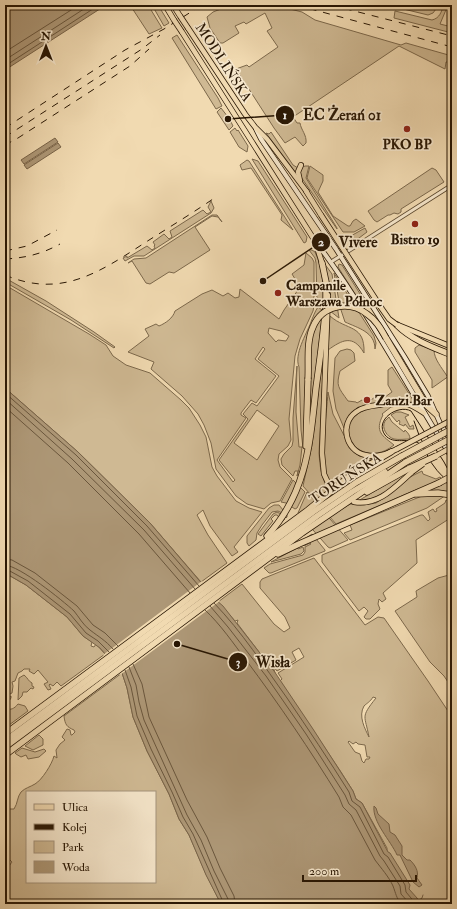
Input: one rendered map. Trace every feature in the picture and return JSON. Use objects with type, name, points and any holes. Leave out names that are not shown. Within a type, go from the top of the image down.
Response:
[{"type":"highway","points":[[5,755],[257,557],[264,539],[290,505],[303,472],[310,440],[326,308],[326,287],[322,263]]},
{"type":"highway","points":[[303,472],[306,443],[310,337],[314,324],[321,315],[332,308],[341,306],[353,307],[367,314],[379,326],[424,400],[436,414]]},
{"type":"highway","points":[[397,325],[403,331],[422,343],[452,355]]},
{"type":"highway","name":"TORUŃSKA","points":[[289,533],[357,482],[452,429]]},
{"type":"highway","name":"TORUŃSKA","points":[[328,504],[452,438]]},
{"type":"highway","points":[[5,747],[328,504],[355,472],[392,452]]},
{"type":"highway","points":[[328,504],[411,470],[436,456]]},
{"type":"highway","points":[[5,734],[257,557],[300,544],[452,476]]},
{"type":"highway","points":[[404,498],[430,493],[442,493],[452,496]]},
{"type":"highway","points":[[5,741],[289,533]]},
{"type":"main road","name":"MODLIŃSKA","points":[[165,5],[315,241],[331,262],[386,348],[452,458]]},
{"type":"main road","name":"MODLIŃSKA","points":[[173,5],[255,127],[265,145],[283,170],[405,358],[428,396],[436,414],[452,442]]},
{"type":"main road","points":[[255,127],[267,139],[307,192],[389,318],[397,325],[452,348]]},
{"type":"main road","points":[[301,165],[298,171],[299,177],[307,192]]},
{"type":"main road","points":[[315,241],[327,281],[329,304],[322,458],[325,477],[330,487]]},
{"type":"main road","name":"TORUŃSKA","points":[[424,413],[409,404],[396,401],[364,408],[351,416],[348,422],[346,433],[349,443],[355,451],[363,455],[383,455],[392,452],[452,420]]},
{"type":"main road","points":[[436,456],[452,448]]},
{"type":"main road","points":[[354,502],[367,502],[379,499],[388,493],[411,470]]},
{"type":"street","points":[[331,262],[452,185]]},
{"type":"green space","points":[[130,5],[148,5],[162,28],[149,34]]},
{"type":"green space","points":[[152,5],[158,5],[169,23],[164,26]]},
{"type":"green space","points":[[231,5],[278,6],[302,12],[315,20],[401,45],[406,43],[452,56],[452,62],[446,62],[445,69],[399,46],[293,117],[297,123],[300,123],[306,137],[306,143],[303,146],[295,137],[285,143],[236,69],[247,65],[249,67],[278,47],[267,31],[272,28],[265,13],[246,24],[244,22],[235,26],[239,33],[223,43],[220,43],[210,28],[207,17],[213,12]]},
{"type":"green space","points":[[387,5],[439,5],[433,13],[428,15]]},
{"type":"green space","points":[[444,5],[448,5],[440,24],[452,27],[452,33],[394,18],[395,11],[432,20],[439,16]]},
{"type":"green space","points":[[177,35],[222,106],[216,109],[172,38]]},
{"type":"green space","points":[[221,108],[228,117],[228,121],[230,120],[233,126],[229,130],[217,112]]},
{"type":"green space","points":[[235,128],[237,131],[238,130],[248,146],[247,152],[239,147],[230,132]]},
{"type":"green space","points":[[271,132],[293,165],[298,168],[296,173],[266,133],[269,134]]},
{"type":"green space","points":[[252,159],[258,161],[307,237],[306,242],[304,243]]},
{"type":"green space","points":[[247,160],[293,230],[281,220],[282,215],[251,168],[242,170],[240,165]]},
{"type":"green space","points":[[305,166],[309,166],[306,178],[337,229],[301,177],[301,170]]},
{"type":"green space","points":[[310,166],[323,175],[323,181],[318,192],[333,216],[348,226],[350,226],[356,219],[365,226],[354,232],[343,232],[307,178]]},
{"type":"green space","points":[[432,168],[436,170],[444,182],[401,209],[401,212],[398,214],[394,213],[388,215],[377,222],[374,220],[368,211]]},
{"type":"green space","points":[[211,201],[214,208],[211,213],[144,256],[134,256],[125,261],[123,258],[127,256],[127,258],[147,246],[152,250],[155,248],[153,242],[164,234],[169,239],[172,237],[170,231],[203,210],[207,214],[211,212],[208,207]]},
{"type":"green space","points":[[212,215],[217,215],[222,222],[218,217],[212,216],[195,227],[210,250],[174,273],[169,272],[150,284],[146,283],[132,261],[128,263],[134,259],[146,258]]},
{"type":"green space","points":[[365,228],[367,232],[355,241],[352,241],[349,237]]},
{"type":"green space","points":[[309,250],[315,252],[320,265],[323,285],[323,306],[317,301],[316,263],[315,258]]},
{"type":"green space","points":[[306,253],[314,262],[314,306],[300,339],[295,356],[289,419],[291,440],[288,446],[279,454],[278,460],[280,467],[292,479],[280,501],[271,503],[264,509],[247,504],[236,496],[216,469],[211,443],[198,414],[182,396],[151,369],[154,362],[128,352],[149,336],[145,329],[156,324],[159,326],[171,318],[175,311],[202,294],[212,290],[223,296],[228,293],[235,298],[239,297],[240,289],[279,319],[300,287],[292,274],[304,265]],"holes":[[[269,328],[281,331],[289,336],[286,341],[278,340],[276,342],[268,333]],[[263,347],[265,349],[258,359],[279,376],[257,406],[252,403],[243,414],[248,419],[219,460],[235,480],[233,482],[217,460],[246,418],[241,415],[241,413],[251,400],[256,403],[276,376],[255,359]],[[257,410],[279,426],[257,460],[234,443]]]},
{"type":"green space","points":[[324,263],[332,274],[339,318],[330,311],[330,287]]},
{"type":"green space","points":[[339,264],[342,265],[367,305],[364,308],[338,267]]},
{"type":"green space","points":[[334,273],[374,336],[376,343],[375,349],[372,338],[365,331],[345,322],[340,307]]},
{"type":"green space","points":[[5,278],[46,301],[115,347],[114,348],[71,320],[5,282]]},
{"type":"green space","points":[[5,285],[106,345],[113,356],[126,365],[150,373],[181,400],[189,408],[206,437],[212,467],[217,476],[236,501],[249,508],[262,512],[234,547],[238,552],[232,556],[210,526],[203,510],[197,515],[208,535],[227,563],[201,582],[150,523],[78,452],[5,388]]},
{"type":"green space","points":[[318,307],[322,310],[322,318],[310,423],[306,379],[303,448],[298,356],[301,344]]},
{"type":"green space","points":[[330,316],[336,321],[354,329],[362,337],[364,353],[356,343],[351,341],[343,342],[328,350]]},
{"type":"green space","points":[[325,334],[319,453],[321,472],[328,489],[322,495],[335,513],[350,504],[364,505],[376,503],[391,493],[408,478],[422,471],[423,474],[436,479],[440,477],[452,488],[452,491],[427,508],[350,540],[344,533],[352,530],[350,525],[422,496],[418,489],[336,524],[303,486],[312,445]]},
{"type":"green space","points":[[419,345],[434,350],[435,357],[447,376],[449,375],[432,388],[432,380],[415,352],[415,348]]},
{"type":"green space","points":[[347,349],[354,353],[355,361],[340,371],[338,383],[348,401],[357,403],[362,400],[367,403],[375,397],[379,401],[382,399],[380,396],[381,395],[385,397],[392,392],[388,385],[388,370],[392,367],[415,403],[398,399],[363,406],[351,414],[344,428],[336,409],[333,391],[335,358],[340,351]]},
{"type":"green space","points":[[297,366],[296,412],[299,447],[302,447],[300,465],[297,476],[298,471],[295,471],[293,476],[282,465],[281,459],[292,446],[293,441],[293,418]]},
{"type":"green space","points":[[328,392],[333,414],[350,447],[359,456],[373,458],[332,485],[327,477],[324,454]]},
{"type":"green space","points":[[396,403],[402,405],[391,407],[382,414],[383,415],[379,426],[383,436],[394,445],[382,452],[371,453],[361,451],[354,445],[349,437],[348,428],[352,420],[364,410]]},
{"type":"green space","points":[[396,412],[409,415],[405,417],[410,427],[413,425],[414,429],[409,429],[405,424],[404,426],[399,424],[399,420],[397,422],[391,415]]},
{"type":"green space","points":[[389,417],[392,422],[404,432],[405,430],[406,431],[410,439],[394,439],[387,434],[384,429],[384,424]]},
{"type":"green space","points":[[407,472],[403,478],[386,492],[372,499],[358,501]]},
{"type":"green space","points":[[293,480],[305,492],[297,508],[295,509],[286,503],[281,502]]},
{"type":"green space","points":[[307,492],[348,540],[330,548],[328,547],[298,513]]},
{"type":"green space","points":[[446,500],[452,503],[452,517],[416,540],[417,563],[383,593],[386,599],[382,602],[379,599],[378,604],[380,609],[370,619],[366,619],[364,617],[368,611],[364,607],[359,611],[322,562],[322,555],[421,515],[423,515],[428,521],[430,519],[428,512],[433,509],[435,512],[437,511],[436,509],[445,503]]},
{"type":"green space","points":[[274,505],[279,505],[287,517],[286,518],[278,511],[272,512],[257,533],[256,540],[249,546],[247,543],[247,536],[269,508]]},
{"type":"green space","points":[[277,512],[285,519],[282,521],[277,515],[275,515],[271,519],[273,521],[261,536],[258,534],[273,514]]},
{"type":"green space","points":[[312,534],[325,551],[271,573],[264,568],[270,564],[303,555],[305,552],[305,547],[311,544],[310,543],[304,546],[300,542]]},
{"type":"green space","points":[[303,547],[304,551],[301,554],[271,562],[297,548]]},
{"type":"green space","points":[[314,558],[365,625],[378,617],[384,618],[452,717],[452,904],[420,904],[417,898],[412,898],[387,855],[387,848],[362,803],[356,799],[353,791],[341,772],[280,681],[282,679],[278,673],[304,657],[299,648],[292,652],[296,660],[277,671],[273,666],[275,673],[237,623],[238,620],[235,621],[218,602],[242,584],[274,624],[284,632],[290,628],[285,617],[260,588],[260,582],[262,579]],"holes":[[[373,697],[376,698],[368,709],[365,717],[369,737],[363,722],[362,710]],[[349,741],[353,744],[356,742],[358,744],[365,745],[367,757],[370,757],[369,759],[366,759],[364,763],[360,754],[355,752],[348,742]]]},
{"type":"green space","points":[[5,573],[26,585],[67,617],[83,636],[92,642],[91,646],[94,647],[96,644],[105,654],[61,686],[57,682],[53,686],[50,684],[51,689],[48,690],[44,684],[48,682],[38,670],[34,674],[29,671],[30,669],[24,669],[18,673],[15,681],[12,682],[12,693],[8,695],[6,699],[11,696],[11,698],[7,704],[5,704],[5,673],[8,672],[7,664],[5,664]]},
{"type":"green space","points":[[449,575],[450,577],[452,576],[452,688],[444,676],[430,662],[395,611],[417,597],[416,591],[438,578]]},
{"type":"green space","points":[[122,673],[127,688],[133,717],[147,751],[169,794],[179,819],[189,835],[221,904],[5,904],[5,862],[9,866],[12,862],[5,855],[5,807],[14,809],[21,792],[38,782],[46,772],[54,756],[57,758],[56,750],[65,740],[62,737],[67,729],[70,730],[71,735],[75,732],[65,722],[64,716]]},
{"type":"green space","points":[[24,675],[34,687],[27,692],[23,692],[22,696],[18,700],[19,678]]},
{"type":"green space","points":[[18,704],[25,706],[28,711],[5,728],[5,709],[12,709]]},
{"type":"green space","points":[[39,735],[43,739],[43,745],[33,750],[25,746]]},
{"type":"green space","points":[[22,748],[35,752],[44,749],[46,751],[39,757],[28,759],[26,755],[21,757],[15,753]]},
{"type":"water","points":[[5,5],[106,5],[5,70]]},
{"type":"water","points":[[55,138],[58,142],[24,164],[21,160]]},
{"type":"water","points":[[58,143],[61,147],[27,169],[24,165]]},
{"type":"water","points":[[5,388],[78,452],[150,523],[216,600],[223,606],[274,671],[353,791],[356,799],[362,803],[388,852],[410,885],[409,889],[420,904],[221,904],[206,875],[189,835],[179,819],[169,794],[147,751],[133,717],[127,688],[122,673],[100,648],[83,636],[67,617],[26,585],[5,573]]},
{"type":"water","points":[[374,806],[378,814],[389,824],[390,832],[395,835],[402,846],[402,855],[407,860],[410,860],[415,866],[417,878],[422,885],[419,887],[413,882],[400,855],[397,855],[379,825],[374,812]]},
{"type":"pier","points":[[202,581],[220,601],[120,675],[103,655]]},
{"type":"waterway","points":[[418,901],[423,895]]},
{"type":"tram line","points":[[452,477],[411,411],[406,409],[400,410],[394,412],[385,419],[382,429],[385,435],[393,440],[411,441],[420,444],[435,468],[452,486]]},
{"type":"tram line","points":[[414,421],[425,447]]},
{"type":"railway","points":[[5,128],[125,50],[164,29],[202,5]]},
{"type":"railway","points":[[296,5],[452,47]]},
{"type":"railway","points":[[331,5],[452,36]]},
{"type":"railway","points":[[5,137],[142,49],[160,35]]},
{"type":"railway","points":[[5,145],[130,66],[149,49]]},
{"type":"railway","points":[[5,275],[25,282],[44,284],[62,283],[79,279],[112,263],[213,199]]},
{"type":"railway","points":[[5,251],[27,246],[57,230]]},
{"type":"railway","points":[[5,259],[33,255],[60,244]]},
{"type":"place","name":"EC Żerań 01","points":[[228,119]]},
{"type":"place","name":"PKO BP","points":[[407,129]]},
{"type":"place","name":"Bistro 19","points":[[415,224]]},
{"type":"place","name":"Vivere","points":[[263,281]]},
{"type":"place","name":"Campanile Warszawa Północ","points":[[278,293]]},
{"type":"place","name":"Zanzi Bar","points":[[367,400]]},
{"type":"place","name":"Wisła","points":[[177,644]]}]
